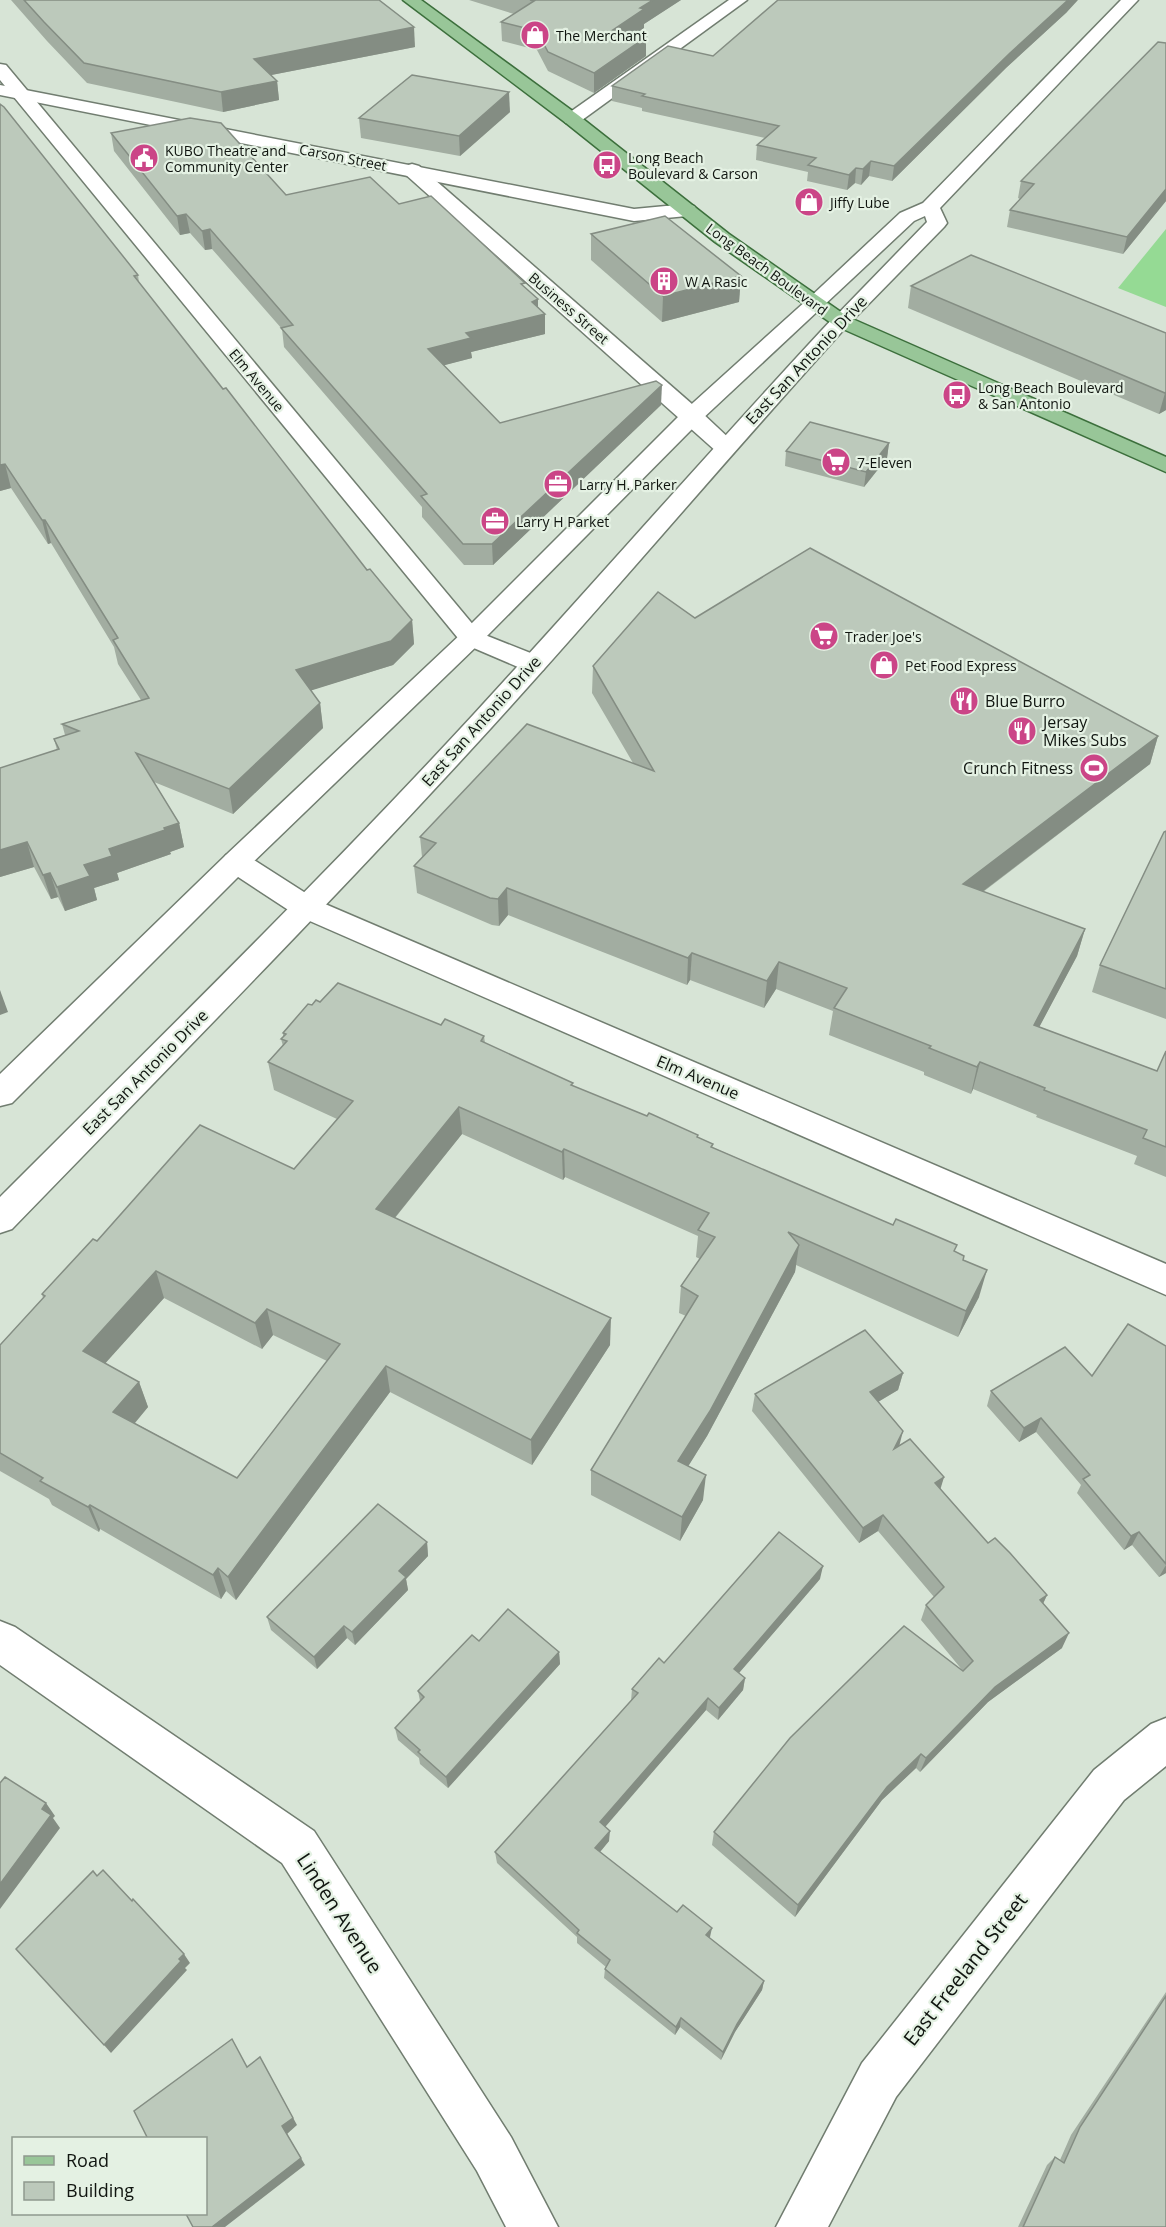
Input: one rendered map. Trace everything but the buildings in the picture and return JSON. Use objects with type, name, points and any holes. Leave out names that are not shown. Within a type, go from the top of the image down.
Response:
[{"type":"main road","name":"Long Beach Boulevard","points":[[411,0],[572,119],[687,210],[814,304],[841,321],[1166,465]]},
{"type":"street","points":[[572,119],[739,0]]},
{"type":"street","name":"East San Antonio Drive","points":[[0,1094],[236,862],[471,638],[692,416],[907,217],[930,207],[1130,0]]},
{"type":"street","name":"Elm Avenue","points":[[0,69],[10,92],[471,638],[534,663]]},
{"type":"street","name":"Carson Street","points":[[10,92],[634,215],[687,210]]},
{"type":"street","name":"Business Street","points":[[412,170],[725,447]]},
{"type":"street","name":"East San Antonio Drive","points":[[0,1219],[307,908],[483,720],[725,447],[841,321],[937,223],[930,207]]},
{"type":"street","name":"Elm Avenue","points":[[236,862],[307,908],[1166,1280]]},
{"type":"street","name":"Linden Avenue","points":[[0,1641],[298,1847],[494,2154],[533,2227]]},
{"type":"street","name":"East Freeland Street","points":[[801,2227],[879,2080],[1110,1785],[1166,1739]]},
{"type":"green space","points":[[1166,229],[1166,307],[1118,288]]},
{"type":"place","name":"The Merchant","points":[[535,35]]},
{"type":"place","name":"KUBO Theatre and Community Center","points":[[144,158]]},
{"type":"place","name":"Long Beach Boulevard & Carson","points":[[607,165]]},
{"type":"place","name":"Jiffy Lube","points":[[809,202]]},
{"type":"place","name":"W A Rasic","points":[[664,281]]},
{"type":"place","name":"Long Beach Boulevard & San Antonio","points":[[957,395]]},
{"type":"place","name":"7-Eleven","points":[[836,462]]},
{"type":"place","name":"Larry H. Parker","points":[[558,484]]},
{"type":"place","name":"Larry H Parket","points":[[495,521]]},
{"type":"place","name":"Trader Joe's","points":[[824,636]]},
{"type":"place","name":"Pet Food Express","points":[[884,665]]},
{"type":"place","name":"Blue Burro","points":[[964,701]]},
{"type":"place","name":"Jersay Mikes Subs","points":[[1022,731]]},
{"type":"place","name":"Crunch Fitness","points":[[1094,768]]}]
